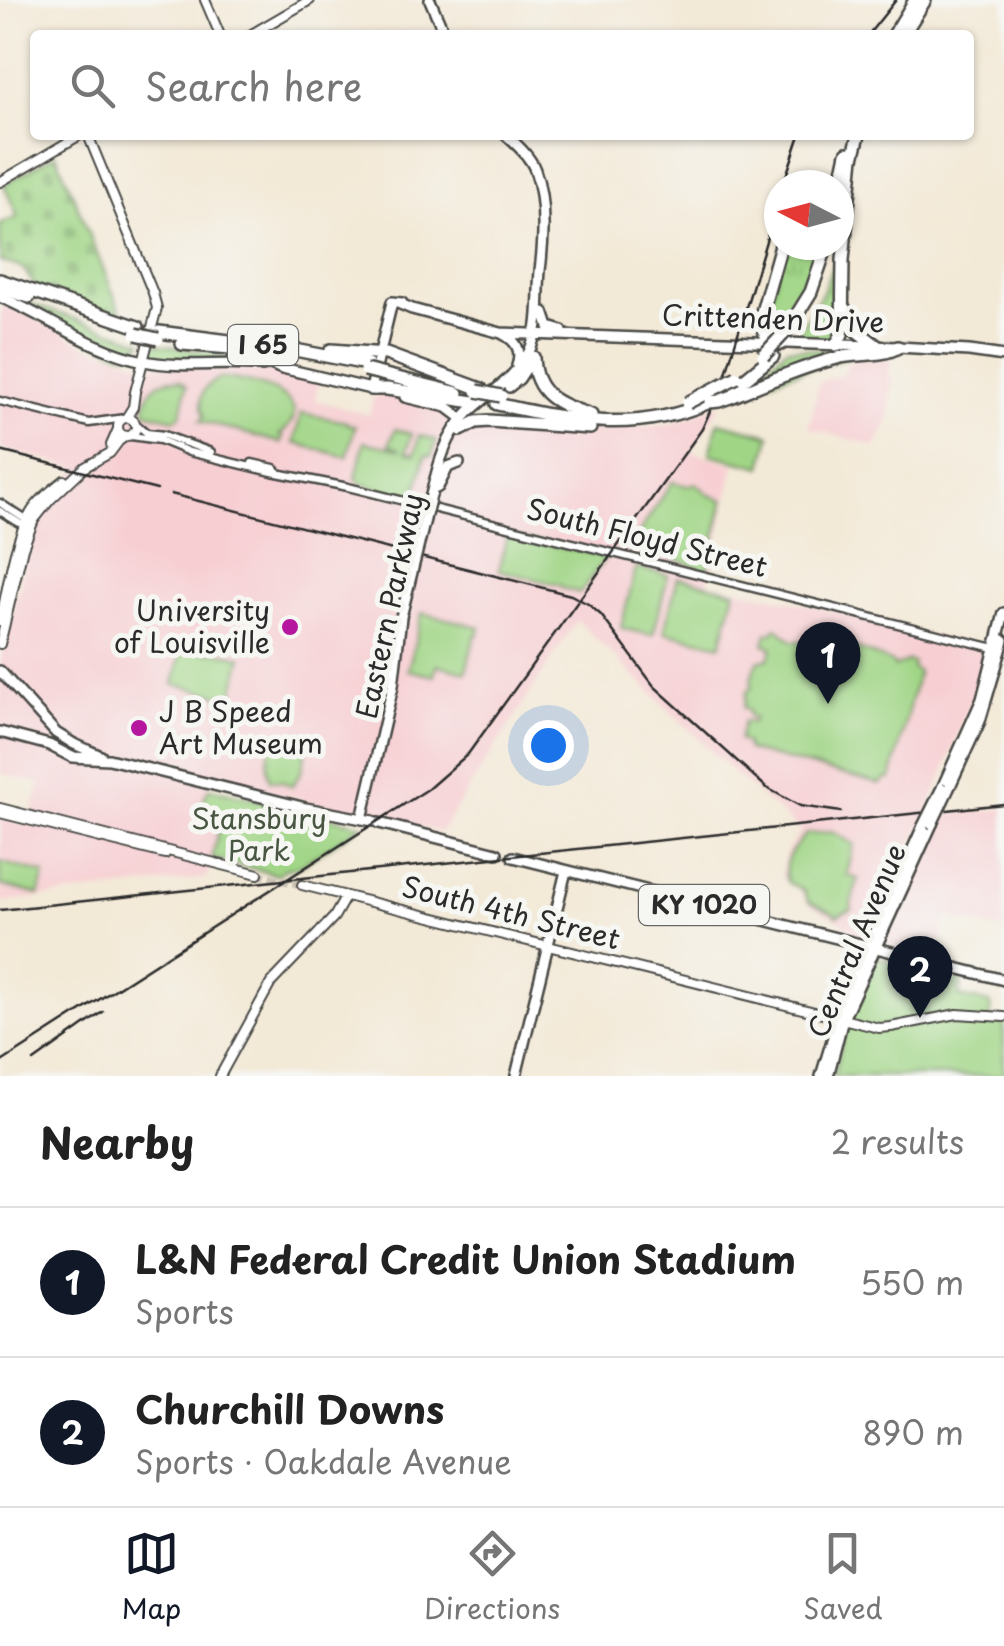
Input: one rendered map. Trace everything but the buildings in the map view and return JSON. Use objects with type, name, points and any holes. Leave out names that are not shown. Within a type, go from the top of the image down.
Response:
[{"type":"highway","points":[[897,30],[915,0]]},
{"type":"highway","points":[[906,30],[925,0]]},
{"type":"highway","points":[[845,170],[854,140]]},
{"type":"highway","points":[[836,345],[842,334],[842,273],[855,140]]},
{"type":"highway","points":[[850,170],[853,157]]},
{"type":"highway","points":[[778,260],[760,319],[766,334],[781,344]]},
{"type":"highway","name":"I 65","points":[[158,336],[302,351],[475,396],[560,410],[622,416],[645,414],[719,401],[792,330],[825,260]]},
{"type":"highway","points":[[842,273],[849,322],[877,346]]},
{"type":"highway","name":"I 65","points":[[0,280],[137,330]]},
{"type":"highway","name":"I 65","points":[[0,288],[158,336],[222,349],[366,367]]},
{"type":"highway","points":[[735,387],[833,358],[890,352],[898,346]]},
{"type":"highway","points":[[222,349],[282,368]]},
{"type":"highway","points":[[302,351],[380,353],[475,396]]},
{"type":"highway","points":[[533,357],[536,376],[551,398],[592,414]]},
{"type":"highway","name":"I 65","points":[[505,400],[566,419],[609,423],[651,420],[735,387]]},
{"type":"highway","points":[[371,389],[475,396]]},
{"type":"highway","points":[[460,425],[484,421],[583,428],[606,427],[609,423]]},
{"type":"main road","points":[[205,0],[218,30]]},
{"type":"main road","points":[[259,30],[310,0]]},
{"type":"main road","points":[[430,0],[443,30]]},
{"type":"main road","points":[[0,182],[71,140]]},
{"type":"main road","points":[[90,140],[157,308],[134,407],[126,418]]},
{"type":"main road","name":"Eastern Parkway","points":[[434,492],[460,425],[519,378],[533,357],[546,282],[542,206],[535,170],[511,140]]},
{"type":"main road","points":[[129,357],[142,348],[153,293]]},
{"type":"main road","points":[[0,297],[96,346],[143,361],[282,368],[447,407],[460,425]]},
{"type":"main road","points":[[371,389],[395,303]]},
{"type":"main road","name":"Crittenden Drive","points":[[395,303],[501,333],[898,346],[1004,356]]},
{"type":"main road","name":"Crittenden Drive","points":[[395,303],[537,334]]},
{"type":"main road","points":[[386,326],[399,313],[412,309]]},
{"type":"main road","points":[[521,331],[531,326],[542,312],[549,327],[568,335]]},
{"type":"main road","points":[[501,333],[518,349],[514,374]]},
{"type":"main road","name":"Eastern Parkway","points":[[372,821],[376,762],[398,686],[403,618],[446,445],[460,425],[514,374],[537,334]]},
{"type":"main road","points":[[28,525],[86,467],[136,432],[138,384]]},
{"type":"main road","points":[[0,622],[28,525],[42,498],[84,463],[110,448],[120,421],[132,418],[136,424]]},
{"type":"main road","points":[[118,428],[122,435],[131,436]]},
{"type":"main road","points":[[434,492],[448,467],[459,463]]},
{"type":"main road","points":[[0,644],[13,581]]},
{"type":"main road","points":[[1001,647],[1004,613]]},
{"type":"main road","name":"Central Avenue","points":[[825,1076],[840,1018],[871,947],[980,722],[1001,647]]},
{"type":"main road","points":[[0,671],[52,728],[108,760]]},
{"type":"main road","points":[[0,732],[49,745],[70,756],[108,760],[497,853]]},
{"type":"main road","points":[[70,756],[78,754],[81,748]]},
{"type":"main road","points":[[0,811],[258,874]]},
{"type":"main road","points":[[513,858],[566,871],[516,1076]]},
{"type":"main road","name":"KY 1020","points":[[566,871],[1004,980]]},
{"type":"main road","name":"South 4th Street","points":[[302,884],[884,1028],[957,1014],[1004,1016]]},
{"type":"main road","points":[[220,1076],[271,984],[334,917],[346,896]]},
{"type":"street","points":[[0,402],[87,423],[126,418]]},
{"type":"street","points":[[101,422],[118,428]]},
{"type":"street","name":"South Floyd Street","points":[[136,424],[147,433],[278,472]]},
{"type":"street","name":"South Floyd Street","points":[[131,436],[1001,647]]},
{"type":"street","points":[[0,503],[28,525]]},
{"type":"street","points":[[0,511],[28,525]]},
{"type":"shaded area","name":"University of Louisville","points":[[4,302],[87,346],[149,365],[268,369],[320,378],[315,400],[369,415],[374,397],[380,394],[439,408],[479,427],[609,430],[671,424],[721,403],[692,452],[735,464],[708,583],[990,651],[939,785],[867,943],[838,920],[808,904],[800,890],[781,875],[786,853],[801,831],[737,776],[577,620],[441,832],[212,779],[209,788],[219,827],[207,878],[0,902],[0,818],[29,825],[40,783],[0,773],[0,662],[33,531],[31,519],[43,501],[80,469],[0,448],[0,318]]},
{"type":"shaded area","points":[[890,359],[889,420],[875,446],[809,428],[819,382],[844,374],[852,360]]},
{"type":"shaded area","points":[[1004,809],[1004,931],[949,917],[934,957],[884,944],[882,941],[941,815]]},
{"type":"green space","points":[[56,154],[123,317],[35,286],[23,268],[0,261],[0,224],[18,217],[4,185]]},
{"type":"green space","points":[[780,260],[816,260],[802,297],[775,337],[764,328]]},
{"type":"green space","points":[[835,260],[839,260],[837,340],[794,339],[823,292]]},
{"type":"green space","points":[[0,294],[142,341],[132,354],[117,352]]},
{"type":"green space","points":[[150,343],[240,357],[269,363],[147,359]]},
{"type":"green space","points":[[787,348],[865,351],[745,388]]},
{"type":"green space","points":[[221,378],[263,386],[288,401],[294,410],[292,422],[280,435],[281,443],[200,421],[204,416],[203,393],[209,384]]},
{"type":"green space","points":[[170,379],[187,385],[181,415],[174,419],[145,412],[151,391]]},
{"type":"green space","points":[[301,413],[355,426],[347,457],[294,443]]},
{"type":"green space","points":[[718,422],[770,435],[762,467],[710,454]]},
{"type":"green space","points":[[395,429],[412,434],[406,452],[415,454],[419,435],[436,440],[432,456],[425,456],[415,498],[361,484],[356,478],[364,442],[401,450],[389,445]]},
{"type":"green space","points":[[672,482],[688,486],[696,483],[709,495],[724,500],[707,571],[646,548],[643,554],[631,552]]},
{"type":"green space","points":[[507,535],[606,557],[580,593],[499,570]]},
{"type":"green space","points":[[636,568],[668,575],[653,635],[621,627]]},
{"type":"green space","points":[[678,577],[735,591],[721,645],[664,632]]},
{"type":"green space","points":[[422,613],[480,627],[466,672],[437,665],[434,676],[408,670]]},
{"type":"green space","points":[[776,628],[792,641],[844,646],[881,658],[894,667],[913,663],[912,668],[918,672],[891,779],[881,784],[750,751],[739,740],[744,721],[752,723],[754,718],[744,708],[747,691],[752,688],[758,661],[769,658],[772,647],[764,644],[767,633]]},
{"type":"green space","points":[[183,643],[204,648],[204,652],[242,657],[232,698],[174,684]]},
{"type":"green space","points":[[282,732],[304,738],[307,744],[302,771],[292,786],[270,780],[271,747]]},
{"type":"green space","name":"Stansbury Park","points":[[209,788],[362,825],[300,866],[278,875],[212,858],[219,827],[215,826],[217,819],[199,810]]},
{"type":"green space","points":[[832,832],[854,844],[847,875],[858,879],[852,909],[836,916],[809,902],[803,890],[787,882],[785,868],[806,834]]},
{"type":"green space","points":[[0,862],[45,874],[39,895],[0,885]]},
{"type":"green space","points":[[877,957],[963,977],[959,997],[990,1003],[991,1020],[1004,1021],[1004,1076],[833,1076],[851,1011]]},
{"type":"tunnel","points":[[258,874],[302,885]]},
{"type":"railway","points":[[872,30],[896,0]]},
{"type":"railway","points":[[788,170],[798,140]]},
{"type":"railway","points":[[0,1063],[428,789],[468,754],[702,429],[724,380],[764,248]]},
{"type":"railway","points":[[0,451],[157,490]]},
{"type":"railway","points":[[171,494],[571,595],[601,615],[654,686],[767,788],[800,806],[841,812]]},
{"type":"railway","points":[[0,910],[1004,804]]},
{"type":"railway","points":[[34,1061],[103,1012]]},
{"type":"place","name":"University of Louisville","points":[[290,627]]},
{"type":"place","name":"L&N Federal Credit Union Stadium","points":[[828,704]]},
{"type":"place","name":"J B Speed Art Museum","points":[[139,728]]},
{"type":"place","name":"Churchill Downs","points":[[920,1018]]}]
